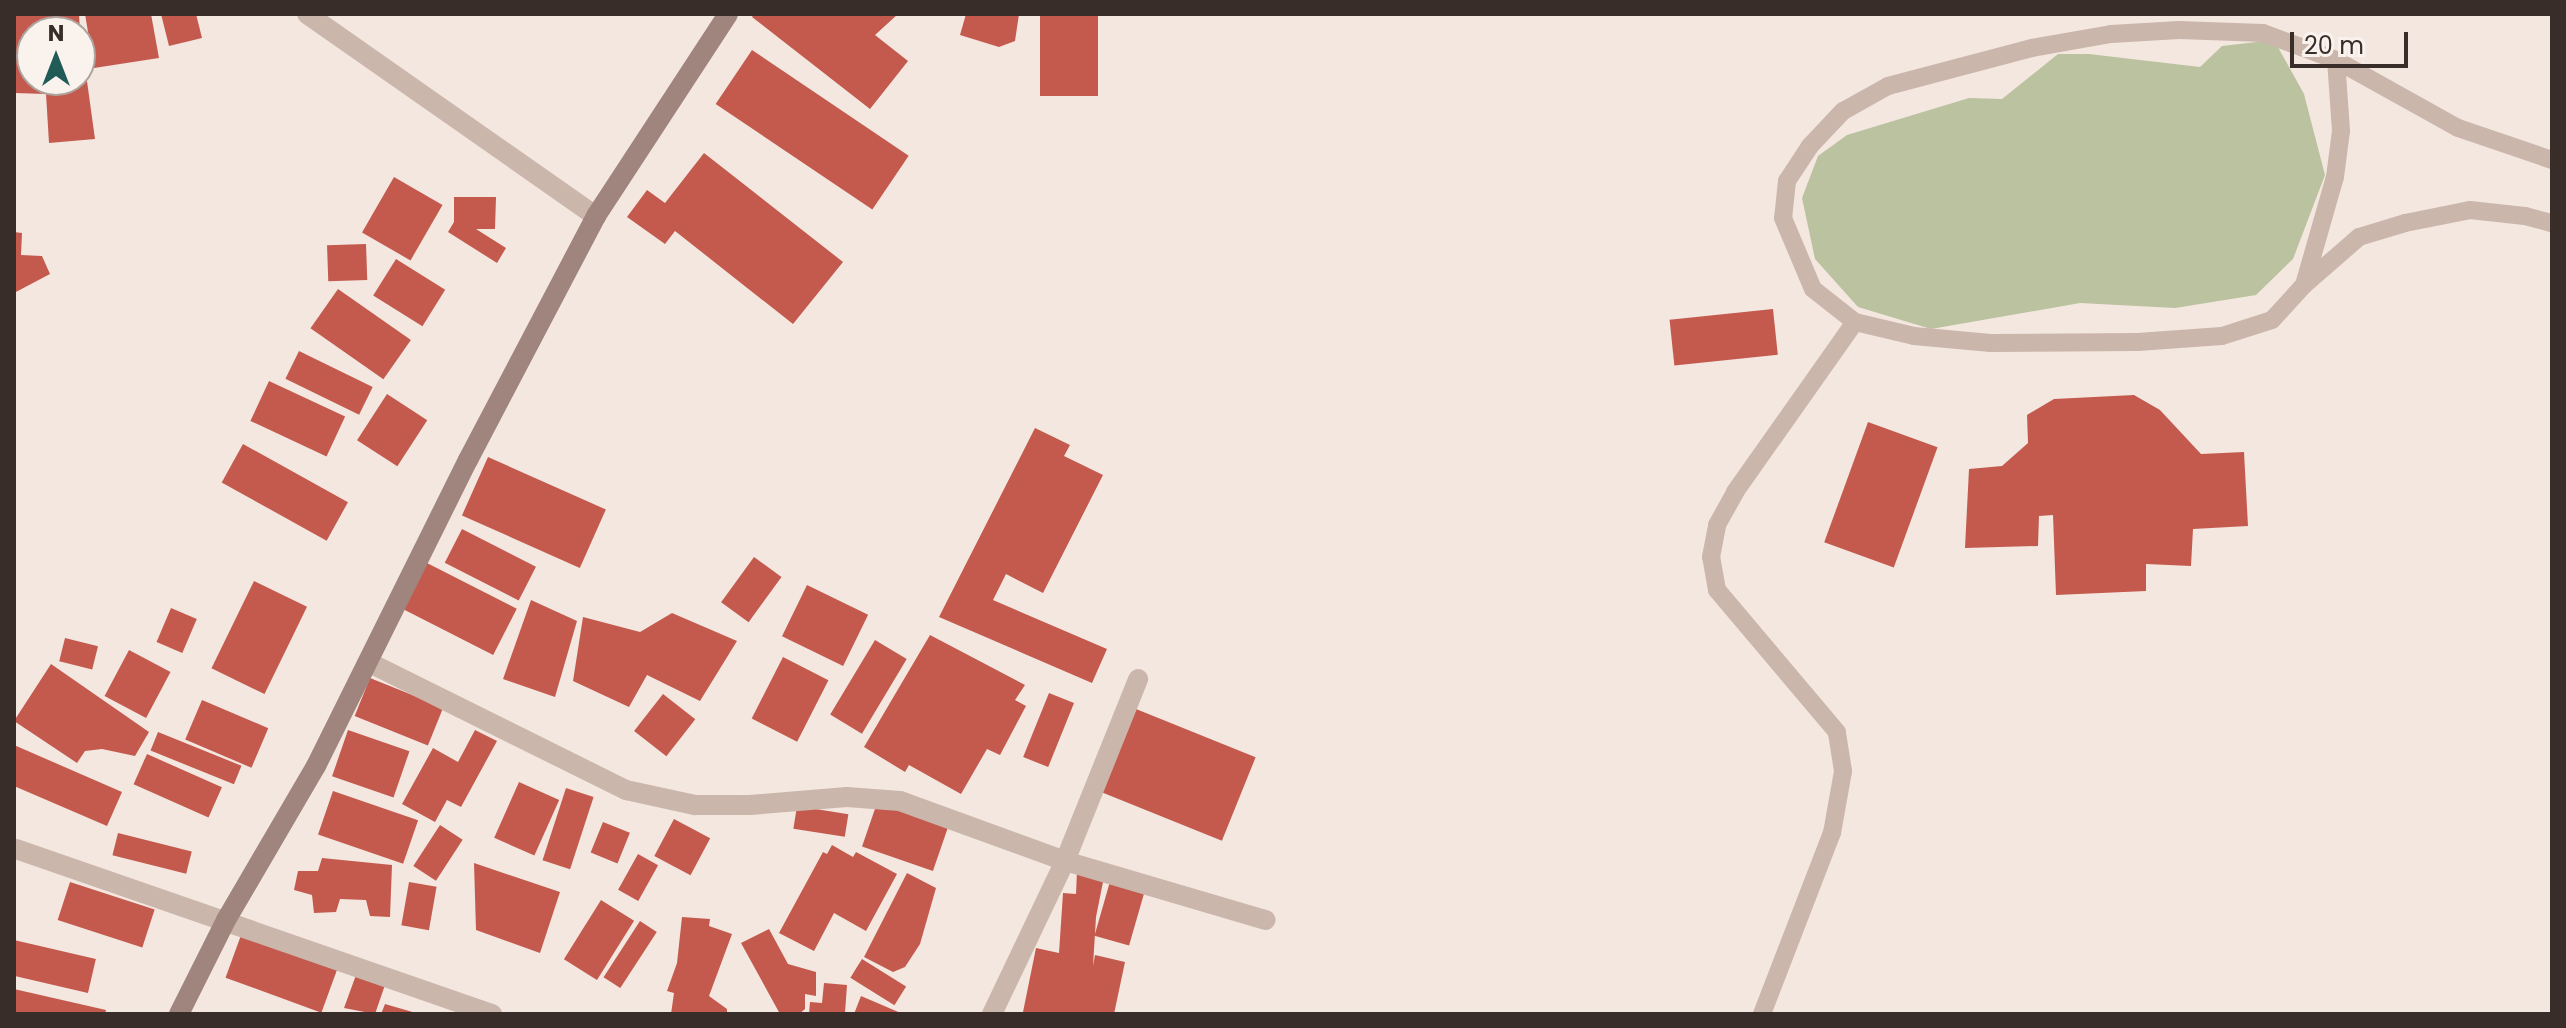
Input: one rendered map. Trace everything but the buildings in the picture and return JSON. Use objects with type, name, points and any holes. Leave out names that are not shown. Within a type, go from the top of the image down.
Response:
[{"type":"street","points":[[307,14],[596,216]]},
{"type":"street","points":[[179,1014],[226,920],[316,766],[370,663],[468,460],[596,216],[728,14]]},
{"type":"street","points":[[370,663],[626,790],[695,805],[750,805],[847,797],[900,801],[1065,861],[1265,920]]},
{"type":"street","points":[[992,1014],[1065,861],[1138,679]]},
{"type":"street","points":[[16,849],[492,1014]]},
{"type":"lane","points":[[2552,160],[2458,128],[2336,60],[2263,33],[2179,30],[2111,34],[2032,48],[1888,86],[1843,111],[1810,146],[1787,181],[1783,218],[1813,289],[1855,322],[1914,336],[1991,343],[2138,342],[2208,337],[2272,320],[2304,285],[2359,237],[2405,223],[2470,210],[2525,216],[2552,223]]},
{"type":"lane","points":[[2304,285],[2335,177],[2341,131],[2336,60]]},
{"type":"lane","points":[[1762,1014],[1832,833],[1843,771],[1837,732],[1717,590],[1711,557],[1717,525],[1735,492],[1855,322]]},
{"type":"green space","points":[[2274,40],[2304,94],[2325,175],[2293,259],[2256,295],[2175,308],[2080,303],[1931,329],[1858,307],[1815,259],[1802,198],[1818,156],[1847,135],[1969,98],[2002,99],[2058,54],[2089,54],[2200,67],[2222,46]]}]
